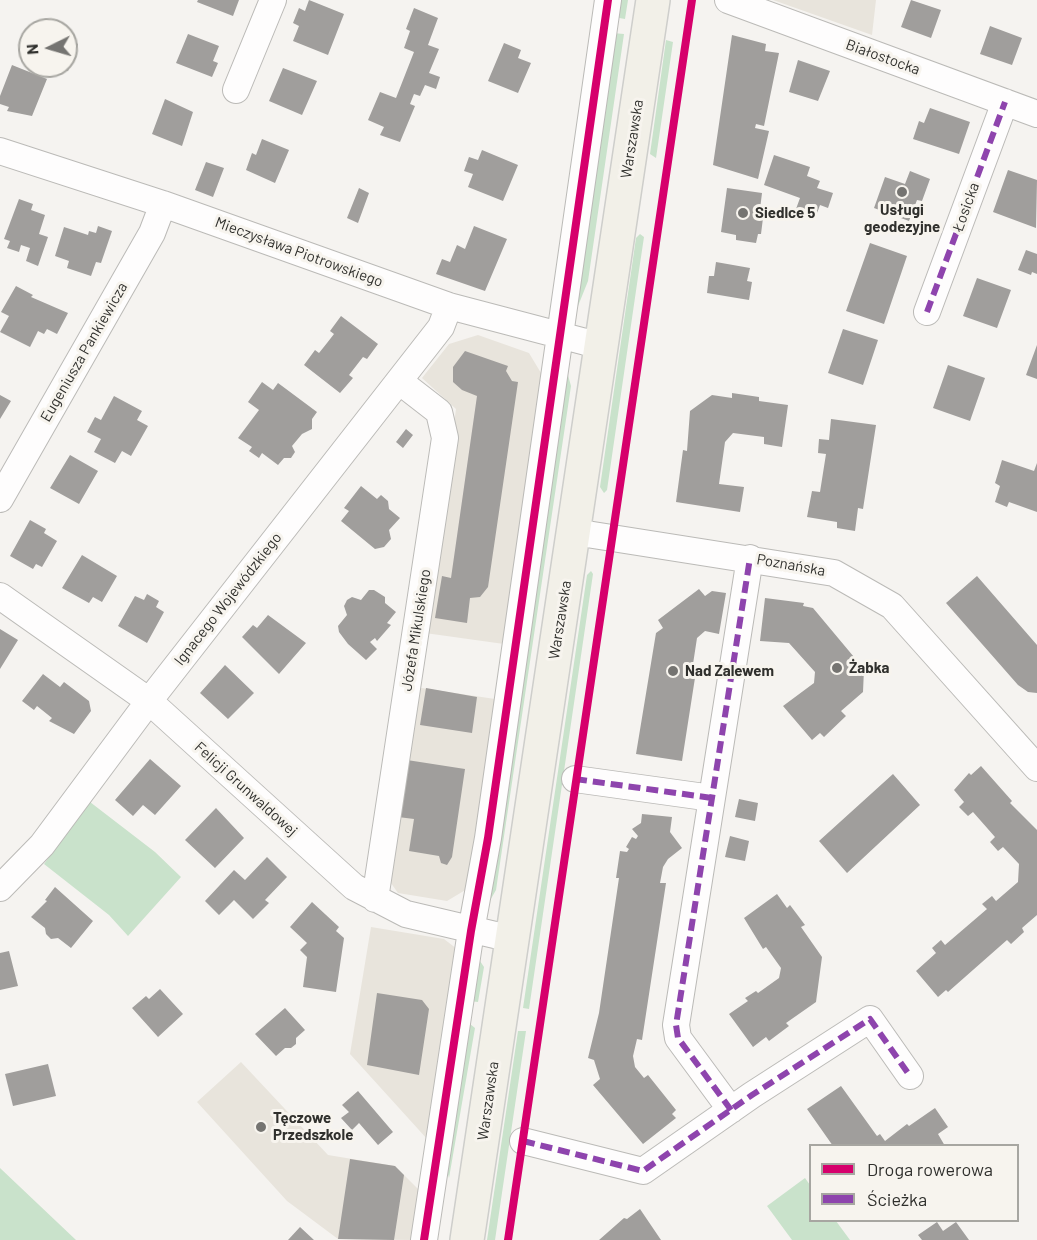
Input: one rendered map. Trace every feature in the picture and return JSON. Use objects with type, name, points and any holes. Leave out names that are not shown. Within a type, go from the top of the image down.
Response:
[{"type":"main road","name":"Warszawska","points":[[467,1240],[653,0]]},
{"type":"street","points":[[236,90],[273,0]]},
{"type":"street","points":[[424,1240],[471,932],[488,838],[608,0]]},
{"type":"street","name":"Białostocka","points":[[734,1],[1037,114]]},
{"type":"street","name":"Łosicka","points":[[927,312],[1005,102]]},
{"type":"street","name":"Mieczysława Piotrowskiego","points":[[0,151],[164,204],[449,306],[559,337],[601,346]]},
{"type":"street","name":"Eugeniusza Pankiewicza","points":[[0,499],[152,233],[164,204]]},
{"type":"street","name":"Ignacego Wojewódzkiego","points":[[0,888],[42,845],[149,701],[441,327],[449,306]]},
{"type":"street","name":"Józefa Mikulskiego","points":[[375,899],[445,438],[438,412],[399,381]]},
{"type":"street","name":"Poznańska","points":[[574,532],[834,573],[892,606],[1037,768]]},
{"type":"street","points":[[731,1110],[678,1038],[676,1025],[750,558]]},
{"type":"street","name":"Felicji Grunwaldowej","points":[[0,596],[149,701],[354,887],[406,914],[471,932],[512,939]]},
{"type":"street","points":[[575,779],[712,798]]},
{"type":"street","points":[[523,1141],[643,1171],[870,1019],[910,1076]]},
{"type":"shaded area","points":[[773,0],[876,0],[872,35]]},
{"type":"shaded area","points":[[478,335],[529,353],[544,378],[504,644],[425,633],[456,409],[422,378],[449,344]]},
{"type":"shaded area","points":[[415,687],[495,699],[467,889],[447,901],[398,893],[386,876]]},
{"type":"shaded area","points":[[371,927],[444,939],[457,949],[428,1140],[350,1054]]},
{"type":"shaded area","name":"Tęczowe Przedszkole","points":[[241,1062],[328,1155],[395,1166],[420,1191],[412,1240],[338,1239],[287,1201],[197,1102]]},
{"type":"green space","points":[[617,0],[628,0],[625,19],[614,17]]},
{"type":"green space","points":[[613,33],[624,34],[588,281],[576,311]]},
{"type":"green space","points":[[666,40],[673,42],[656,158],[650,154]]},
{"type":"green space","points":[[640,234],[644,237],[607,490],[604,493],[600,487],[636,238]]},
{"type":"green space","points":[[566,368],[571,386],[496,890],[488,904]]},
{"type":"green space","points":[[591,571],[593,574],[529,1009],[523,1008],[587,575]]},
{"type":"green space","points":[[90,802],[155,852],[181,877],[128,936],[109,915],[44,864]]},
{"type":"green space","points":[[478,958],[484,967],[478,1002],[469,1001]]},
{"type":"green space","points":[[470,1024],[475,1028],[449,1178],[444,1159],[463,1025]]},
{"type":"green space","points":[[518,1031],[526,1031],[495,1240],[487,1240]]},
{"type":"green space","points":[[0,1168],[76,1240],[0,1240]]},
{"type":"green space","points":[[805,1178],[809,1184],[809,1222],[837,1222],[850,1240],[792,1240],[767,1206]]},
{"type":"building","points":[[198,0],[239,0],[233,16],[197,2]]},
{"type":"building","points":[[309,0],[344,14],[328,55],[293,41],[299,26],[293,23],[299,8],[305,11]]},
{"type":"building","points":[[911,0],[941,10],[931,38],[901,27]]},
{"type":"building","points":[[414,8],[438,18],[428,45],[439,49],[429,73],[440,77],[436,89],[425,85],[420,96],[414,94],[410,104],[415,106],[400,142],[380,135],[384,127],[368,120],[380,92],[396,98],[414,52],[404,48],[410,31],[406,29]]},
{"type":"building","points":[[990,26],[1022,38],[1012,65],[980,54]]},
{"type":"building","points":[[188,34],[219,46],[213,61],[218,63],[212,77],[176,63]]},
{"type":"building","points":[[732,35],[766,44],[765,51],[779,53],[764,126],[756,124],[755,128],[769,131],[758,179],[713,165]]},
{"type":"building","points":[[504,43],[521,50],[518,58],[531,63],[518,93],[488,81]]},
{"type":"building","points":[[798,60],[830,71],[818,101],[789,92]]},
{"type":"building","points":[[12,65],[18,67],[18,78],[47,79],[32,116],[7,111],[9,107],[0,104],[0,96]]},
{"type":"building","points":[[283,68],[317,81],[302,115],[269,101]]},
{"type":"building","points":[[165,99],[193,112],[182,146],[152,134]]},
{"type":"building","points":[[930,108],[970,122],[959,154],[913,139],[919,121],[924,123]]},
{"type":"building","points":[[262,139],[289,150],[275,183],[246,170],[252,153],[256,155]]},
{"type":"building","points":[[482,150],[518,165],[503,201],[468,187],[473,174],[464,171],[469,157],[478,160]]},
{"type":"building","points":[[774,155],[810,167],[807,176],[820,181],[817,188],[833,193],[828,208],[820,205],[816,216],[796,209],[800,198],[764,185]]},
{"type":"building","points":[[206,162],[224,168],[213,197],[195,190]]},
{"type":"building","points":[[1008,170],[1037,180],[1036,228],[993,212]]},
{"type":"building","name":"Usługi geodezyjne","points":[[910,171],[930,179],[922,201],[917,200],[909,221],[874,208],[885,177],[905,184]]},
{"type":"building","points":[[359,188],[369,193],[358,223],[347,218]]},
{"type":"building","points":[[727,188],[762,193],[760,209],[764,210],[761,234],[758,234],[756,243],[736,240],[736,235],[721,232]]},
{"type":"building","points":[[19,199],[33,204],[31,210],[45,215],[39,234],[48,237],[38,266],[26,261],[30,248],[21,245],[19,252],[7,248],[10,241],[4,239]]},
{"type":"building","points":[[98,226],[112,231],[101,263],[96,262],[91,276],[67,268],[69,261],[55,256],[64,227],[88,235],[89,231],[96,233]]},
{"type":"building","points":[[474,226],[507,239],[485,291],[436,274],[442,259],[450,262],[457,245],[465,249]]},
{"type":"building","points":[[870,243],[907,256],[884,324],[846,311]]},
{"type":"building","points":[[1026,250],[1037,254],[1037,274],[1032,272],[1031,275],[1018,270]]},
{"type":"building","points":[[716,262],[750,268],[747,281],[752,282],[749,300],[707,293],[709,276],[714,276]]},
{"type":"building","points":[[977,278],[1011,290],[997,328],[963,316]]},
{"type":"building","points":[[16,286],[33,295],[31,297],[68,313],[57,334],[47,329],[44,334],[38,331],[30,347],[0,332],[9,316],[1,312]]},
{"type":"building","points":[[341,316],[378,344],[367,359],[363,357],[349,375],[353,378],[340,393],[304,365],[315,350],[319,353],[334,334],[330,331]]},
{"type":"building","points":[[843,329],[878,340],[863,385],[828,373]]},
{"type":"building","points":[[1037,345],[1037,379],[1026,375]]},
{"type":"building","points":[[465,351],[508,366],[506,371],[512,381],[518,382],[488,587],[480,597],[470,598],[467,623],[435,618],[442,576],[451,578],[477,396],[462,390],[453,382],[453,367]]},
{"type":"building","points":[[948,365],[985,378],[970,421],[933,408]]},
{"type":"building","points":[[262,382],[273,390],[278,383],[317,412],[312,419],[312,429],[302,434],[292,446],[295,452],[291,458],[284,458],[278,465],[262,453],[259,458],[249,451],[252,447],[238,438],[259,410],[248,402]]},
{"type":"building","points":[[732,393],[759,397],[759,401],[788,405],[782,447],[764,444],[764,437],[733,433],[725,442],[719,484],[744,487],[740,512],[676,502],[683,450],[687,451],[690,411],[712,395],[732,398]]},
{"type":"building","points":[[0,395],[11,401],[0,419]]},
{"type":"building","points":[[114,396],[142,411],[137,420],[148,426],[131,456],[122,451],[115,463],[94,452],[101,439],[87,432],[95,417],[101,420]]},
{"type":"building","points":[[831,419],[876,425],[863,509],[858,508],[855,531],[837,528],[837,522],[807,517],[812,491],[820,492],[826,454],[818,453],[819,439],[829,440]]},
{"type":"building","points":[[406,429],[413,435],[403,448],[396,442]]},
{"type":"building","points":[[70,455],[98,471],[79,504],[50,488]]},
{"type":"building","points":[[1002,460],[1034,471],[1037,463],[1037,512],[1009,502],[1007,507],[995,502],[1000,486],[995,483]]},
{"type":"building","points":[[361,486],[377,499],[381,495],[388,501],[389,509],[400,518],[389,530],[391,539],[384,547],[375,549],[341,521],[349,511],[344,508]]},
{"type":"building","points":[[30,520],[46,529],[44,533],[57,541],[42,567],[36,564],[33,569],[10,556]]},
{"type":"building","points":[[82,555],[117,576],[102,602],[93,597],[89,603],[62,588]]},
{"type":"building","points":[[977,576],[1037,645],[1037,693],[1028,692],[1018,685],[946,603]]},
{"type":"building","name":"Nad Zalewem","points":[[699,589],[705,596],[712,591],[726,593],[719,634],[705,631],[697,638],[693,664],[697,665],[682,761],[636,754],[656,633],[663,628],[658,620]]},
{"type":"building","points":[[369,590],[374,590],[385,597],[385,603],[396,612],[387,623],[391,625],[377,641],[375,638],[370,642],[377,649],[366,660],[348,644],[339,632],[338,626],[347,615],[344,606],[347,600],[352,597],[361,600]]},
{"type":"building","points":[[147,594],[159,601],[156,607],[164,612],[147,643],[118,626],[135,596],[144,600]]},
{"type":"building","name":"Żabka","points":[[765,598],[804,603],[803,606],[813,608],[864,669],[863,692],[841,711],[846,716],[824,737],[820,733],[812,740],[783,706],[814,683],[815,672],[789,643],[760,641]]},
{"type":"building","points":[[268,615],[306,643],[279,674],[242,637],[253,625],[257,628]]},
{"type":"building","points":[[0,629],[18,640],[0,669]]},
{"type":"building","points":[[225,665],[254,693],[228,719],[200,693]]},
{"type":"building","points":[[43,674],[60,687],[64,682],[89,701],[91,711],[74,734],[49,721],[52,718],[37,706],[34,710],[22,701]]},
{"type":"building","points":[[426,688],[477,697],[472,733],[420,725]]},
{"type":"building","points":[[150,759],[181,786],[155,815],[143,805],[133,816],[115,800]]},
{"type":"building","points":[[407,760],[465,769],[452,857],[447,865],[441,863],[439,856],[409,851],[414,819],[398,817]]},
{"type":"building","points":[[981,766],[1012,801],[1010,803],[1037,830],[1037,915],[1022,928],[1024,932],[1011,944],[1007,940],[948,992],[946,990],[938,997],[916,971],[936,953],[932,948],[941,940],[945,945],[987,909],[982,904],[992,896],[996,901],[1018,882],[1019,864],[1003,847],[998,851],[990,842],[995,837],[973,812],[968,816],[959,807],[964,802],[954,790],[969,773],[971,775]]},
{"type":"building","points":[[893,774],[920,805],[847,873],[819,841]]},
{"type":"building","points":[[739,799],[758,803],[755,821],[735,817]]},
{"type":"building","points":[[216,808],[244,838],[215,868],[185,840]]},
{"type":"building","points":[[642,814],[672,817],[670,832],[682,848],[668,859],[663,867],[660,883],[666,883],[642,1040],[637,1039],[633,1056],[635,1067],[644,1078],[648,1075],[676,1110],[672,1114],[676,1118],[643,1144],[593,1085],[600,1079],[594,1060],[588,1058],[599,1013],[619,878],[616,878],[620,851],[627,852],[629,849],[626,847],[632,837],[636,839],[638,836],[632,829],[641,823]]},
{"type":"building","points":[[730,836],[749,841],[745,861],[725,857]]},
{"type":"building","points":[[267,857],[287,877],[265,900],[269,903],[253,919],[234,900],[219,915],[205,901],[234,870],[245,880]]},
{"type":"building","points":[[55,887],[93,921],[71,948],[58,938],[51,939],[46,934],[45,928],[31,917],[47,901],[45,900]]},
{"type":"building","points":[[777,894],[787,908],[790,905],[805,925],[801,927],[822,957],[816,1002],[786,1023],[789,1026],[769,1041],[766,1037],[753,1047],[729,1014],[748,1001],[745,998],[756,991],[758,993],[779,978],[781,968],[766,947],[763,949],[744,918]]},
{"type":"building","points":[[312,902],[339,927],[336,931],[344,938],[336,992],[303,987],[307,957],[300,950],[307,943],[290,927]]},
{"type":"building","points":[[9,951],[18,986],[0,990],[0,953]]},
{"type":"building","points":[[160,989],[183,1014],[158,1037],[132,1008],[146,996],[149,999]]},
{"type":"building","points":[[377,993],[422,1000],[429,1009],[419,1075],[367,1065]]},
{"type":"building","points":[[285,1008],[305,1030],[296,1038],[296,1044],[291,1048],[285,1048],[276,1056],[255,1034]]},
{"type":"building","points":[[48,1064],[56,1096],[13,1106],[5,1074]]},
{"type":"building","points":[[841,1086],[877,1136],[880,1134],[885,1141],[907,1124],[909,1126],[935,1108],[948,1127],[938,1134],[944,1144],[832,1144],[807,1109]]},
{"type":"building","points":[[358,1091],[393,1132],[378,1145],[359,1123],[352,1130],[341,1118],[349,1112],[342,1105]]},
{"type":"building","points":[[350,1159],[395,1166],[404,1175],[394,1240],[338,1239]]},
{"type":"building","points":[[640,1209],[661,1240],[599,1240],[624,1218],[627,1219]]},
{"type":"building","points":[[937,1222],[943,1231],[956,1222],[969,1240],[922,1240],[918,1235]]},
{"type":"building","points":[[300,1227],[314,1240],[288,1240]]},
{"type":"marked path","points":[[927,312],[1005,102]]},
{"type":"marked path","points":[[731,1110],[678,1038],[676,1025],[750,558]]},
{"type":"marked path","points":[[575,779],[712,798]]},
{"type":"marked path","points":[[523,1141],[643,1171],[752,1095],[870,1019],[910,1076]]},
{"type":"cycle path","points":[[424,1240],[471,931],[488,838],[608,0]]},
{"type":"cycle path","points":[[508,1240],[692,0]]},
{"type":"place","name":"Usługi geodezyjne","points":[[902,192]]},
{"type":"place","name":"Siedlce 5","points":[[743,213]]},
{"type":"place","name":"Żabka","points":[[837,668]]},
{"type":"place","name":"Nad Zalewem","points":[[673,671]]},
{"type":"place","name":"Tęczowe Przedszkole","points":[[261,1127]]}]
